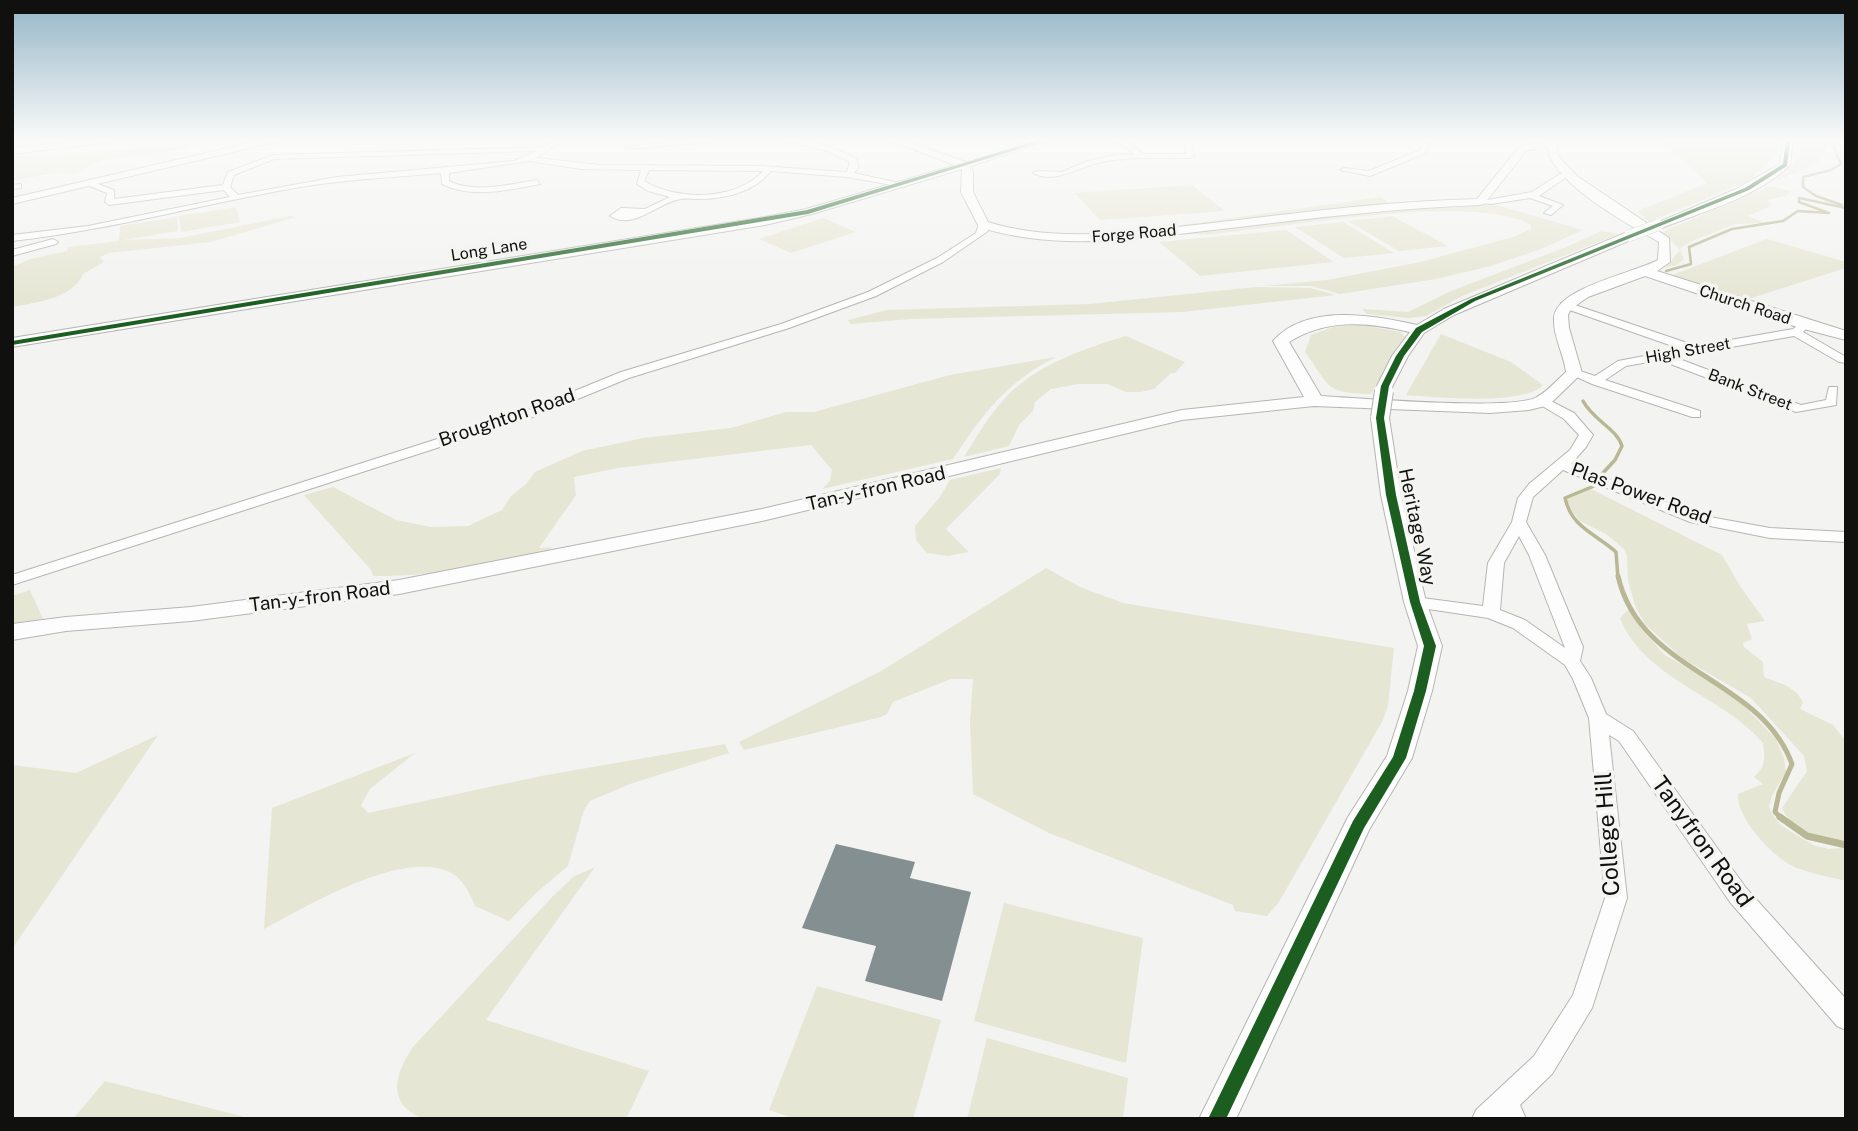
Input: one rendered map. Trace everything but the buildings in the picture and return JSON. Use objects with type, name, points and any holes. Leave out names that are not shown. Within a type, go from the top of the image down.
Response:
[{"type":"street","points":[[12,201],[48,193]]},
{"type":"street","points":[[111,193],[109,202],[181,193]]},
{"type":"street","points":[[231,193],[236,198]]},
{"type":"street","points":[[12,253],[82,231],[263,193]]},
{"type":"street","points":[[480,193],[489,199]]},
{"type":"street","points":[[660,193],[676,197]]},
{"type":"street","points":[[643,211],[676,197],[717,193]]},
{"type":"street","name":"Long Lane","points":[[12,343],[765,221],[876,193]]},
{"type":"street","points":[[967,193],[981,229]]},
{"type":"street","points":[[1480,202],[1487,193]]},
{"type":"street","name":"Forge Road","points":[[981,229],[1081,238],[1118,238],[1405,204],[1510,201],[1538,193]]},
{"type":"street","points":[[1574,373],[1561,316],[1565,305],[1577,297],[1646,272],[1664,262],[1665,241],[1593,193]]},
{"type":"street","name":"Heritage Way","points":[[1217,1119],[1358,825],[1399,758],[1420,691],[1430,646],[1415,602],[1391,495],[1380,418],[1385,386],[1400,356],[1419,330],[1473,300],[1738,193]]},
{"type":"street","points":[[1532,195],[1559,205],[1548,213]]},
{"type":"street","name":"Broughton Road","points":[[12,580],[532,413],[625,375],[785,326],[872,294],[940,260],[981,229]]},
{"type":"street","points":[[12,238],[82,231]]},
{"type":"street","name":"Church Road","points":[[1646,272],[1801,328],[1846,336]]},
{"type":"street","points":[[1565,305],[1695,350]]},
{"type":"street","points":[[1314,401],[1312,393],[1290,361],[1281,341],[1297,329],[1314,323],[1359,319],[1419,330]]},
{"type":"street","points":[[1801,328],[1843,360]]},
{"type":"street","name":"High Street","points":[[1596,380],[1622,363],[1801,328]]},
{"type":"street","name":"Bank Street","points":[[1660,356],[1800,409],[1832,402],[1833,390]]},
{"type":"street","points":[[1574,373],[1696,414]]},
{"type":"street","points":[[1492,613],[1496,563],[1519,522],[1526,496],[1543,478],[1582,447],[1586,435],[1569,416],[1543,401],[1574,373]]},
{"type":"street","name":"Tan-y-fron Road","points":[[12,632],[66,624],[191,614],[399,587],[762,515],[1182,415],[1314,401],[1490,408],[1529,405],[1543,401]]},
{"type":"street","name":"Plas Power Road","points":[[1562,465],[1695,519],[1770,533],[1846,537]]},
{"type":"street","points":[[1519,522],[1537,555],[1574,647],[1571,661]]},
{"type":"street","points":[[1415,602],[1492,613],[1538,636],[1571,661],[1582,678],[1598,718]]},
{"type":"street","name":"Tanyfron Road","points":[[1598,718],[1626,736],[1738,895],[1846,1018]]},
{"type":"street","name":"College Hill","points":[[1501,1113],[1542,1065],[1583,1000],[1616,898],[1598,718]]},
{"type":"green space","points":[[1074,193],[1202,193],[1225,211],[1100,220]]},
{"type":"green space","points":[[1683,193],[1720,193],[1649,222],[1638,211]]},
{"type":"green space","points":[[1754,193],[1789,193],[1767,200],[1773,205],[1748,216],[1765,223],[1735,224],[1690,242],[1680,249],[1684,259],[1677,265],[1665,268],[1680,250],[1662,232]]},
{"type":"green space","points":[[1381,197],[1389,203],[1176,226]]},
{"type":"green space","points":[[1493,204],[1583,230],[1541,249],[1491,266],[1436,279],[1340,294],[1311,286],[1263,286],[1327,280],[1420,262],[1513,237],[1531,229],[1531,225],[1508,216],[1438,211],[1191,234],[1364,213]]},
{"type":"green space","points":[[236,207],[240,222],[181,232],[179,216]]},
{"type":"green space","points":[[1394,216],[1448,246],[1399,251],[1348,221]]},
{"type":"green space","points":[[177,217],[178,231],[123,240],[180,238],[296,217],[211,242],[109,253],[100,257],[104,262],[83,274],[71,289],[53,298],[12,307],[12,267],[30,259],[67,251],[68,247],[119,241],[120,226]]},
{"type":"green space","points":[[823,218],[856,232],[791,253],[759,239]]},
{"type":"green space","points":[[1343,222],[1394,253],[1344,258],[1295,227]]},
{"type":"green space","points":[[1286,230],[1334,262],[1200,276],[1159,242]]},
{"type":"green space","points":[[1601,231],[1619,234],[1462,296],[1426,316],[1409,318],[1367,314],[1362,309],[1408,312],[1451,291]]},
{"type":"green space","points":[[1767,239],[1846,262],[1846,268],[1742,301],[1672,275]]},
{"type":"green space","points":[[1256,287],[1310,288],[1336,295],[1182,312],[910,319],[850,324],[848,320],[887,310],[1090,304]]},
{"type":"green space","points":[[1361,325],[1401,332],[1406,339],[1371,394],[1345,392],[1330,386],[1305,352],[1311,335],[1333,327]]},
{"type":"green space","points":[[1441,334],[1511,362],[1543,385],[1533,392],[1499,398],[1406,395]]},
{"type":"green space","points":[[1126,336],[1185,362],[1154,389],[1140,392],[1126,392],[1107,384],[1078,384],[1051,389],[1035,402],[1033,411],[1019,425],[1009,446],[964,457],[999,405],[1030,377],[1077,352]]},
{"type":"green space","points":[[1056,357],[1009,388],[953,459],[822,489],[830,481],[832,470],[811,445],[618,468],[574,477],[576,495],[539,548],[553,547],[518,560],[493,565],[439,573],[373,576],[371,570],[304,495],[333,487],[396,520],[431,527],[468,526],[502,510],[511,496],[526,484],[535,472],[582,451],[643,438],[731,428],[786,412],[814,412],[950,375]]},
{"type":"green space","points":[[1001,468],[1000,474],[946,529],[969,552],[948,556],[927,553],[916,540],[915,526],[940,497],[950,480]]},
{"type":"green space","points":[[1591,489],[1722,555],[1765,621],[1747,624],[1752,639],[1743,643],[1744,647],[1763,662],[1764,677],[1797,693],[1803,702],[1800,709],[1833,725],[1844,739],[1846,841],[1809,834],[1787,817],[1782,808],[1807,771],[1804,756],[1751,698],[1682,658],[1645,624],[1636,608],[1628,581],[1627,556],[1624,549],[1606,534],[1580,521],[1565,503],[1569,496]]},
{"type":"green space","points":[[1046,568],[1080,587],[1123,603],[1394,648],[1388,706],[1383,720],[1279,902],[1267,916],[1235,911],[1233,905],[1049,833],[973,794],[970,721],[973,679],[951,679],[893,702],[887,714],[881,717],[744,750],[739,742],[883,670]]},
{"type":"green space","points":[[30,590],[43,619],[12,623],[12,596]]},
{"type":"green space","points":[[1630,608],[1641,629],[1665,655],[1733,694],[1776,739],[1784,758],[1786,772],[1772,796],[1769,807],[1773,816],[1782,826],[1813,845],[1828,849],[1846,848],[1846,881],[1788,864],[1758,837],[1743,815],[1738,794],[1763,784],[1754,777],[1764,762],[1763,743],[1746,726],[1647,657],[1631,639],[1620,618]]},
{"type":"green space","points":[[158,735],[12,949],[12,765],[76,773]]},
{"type":"green space","points":[[725,744],[729,753],[630,784],[590,801],[584,810],[568,866],[509,921],[475,906],[466,887],[455,875],[430,867],[406,868],[355,883],[264,929],[272,808],[415,753],[370,789],[361,805],[368,813],[541,776]]},
{"type":"green space","points":[[595,867],[486,1020],[649,1071],[626,1119],[425,1119],[413,1113],[404,1106],[397,1088],[401,1068],[413,1047],[552,897],[573,877]]},
{"type":"green space","points":[[1004,903],[1143,938],[1126,1063],[974,1021]]},
{"type":"green space","points":[[817,986],[941,1020],[913,1119],[796,1119],[769,1110]]},
{"type":"green space","points":[[987,1038],[1128,1078],[1123,1119],[967,1119]]},
{"type":"green space","points":[[105,1081],[252,1119],[73,1119]]},
{"type":"waterway","points":[[1811,193],[1842,205]]},
{"type":"waterway","points":[[1666,271],[1691,264],[1689,247],[1732,229],[1783,221],[1798,211],[1829,213],[1799,202],[1799,198],[1846,208]]},
{"type":"waterway","points":[[1583,401],[1615,434],[1622,446],[1615,460],[1601,475]]},
{"type":"waterway","points":[[1594,486],[1565,498],[1578,523],[1616,552],[1618,578]]},
{"type":"waterway","points":[[1618,576],[1630,609],[1650,634],[1674,655],[1754,711],[1776,735],[1792,764],[1779,793],[1775,812],[1780,817]]},
{"type":"waterway","points":[[1780,817],[1807,836],[1846,845]]},
{"type":"cycle path","points":[[12,343],[808,212],[872,193]]},
{"type":"cycle path","points":[[1217,1119],[1358,825],[1399,758],[1420,691],[1430,646],[1415,602],[1391,495],[1380,418],[1385,386],[1400,356],[1419,330],[1473,300],[1738,193]]}]
